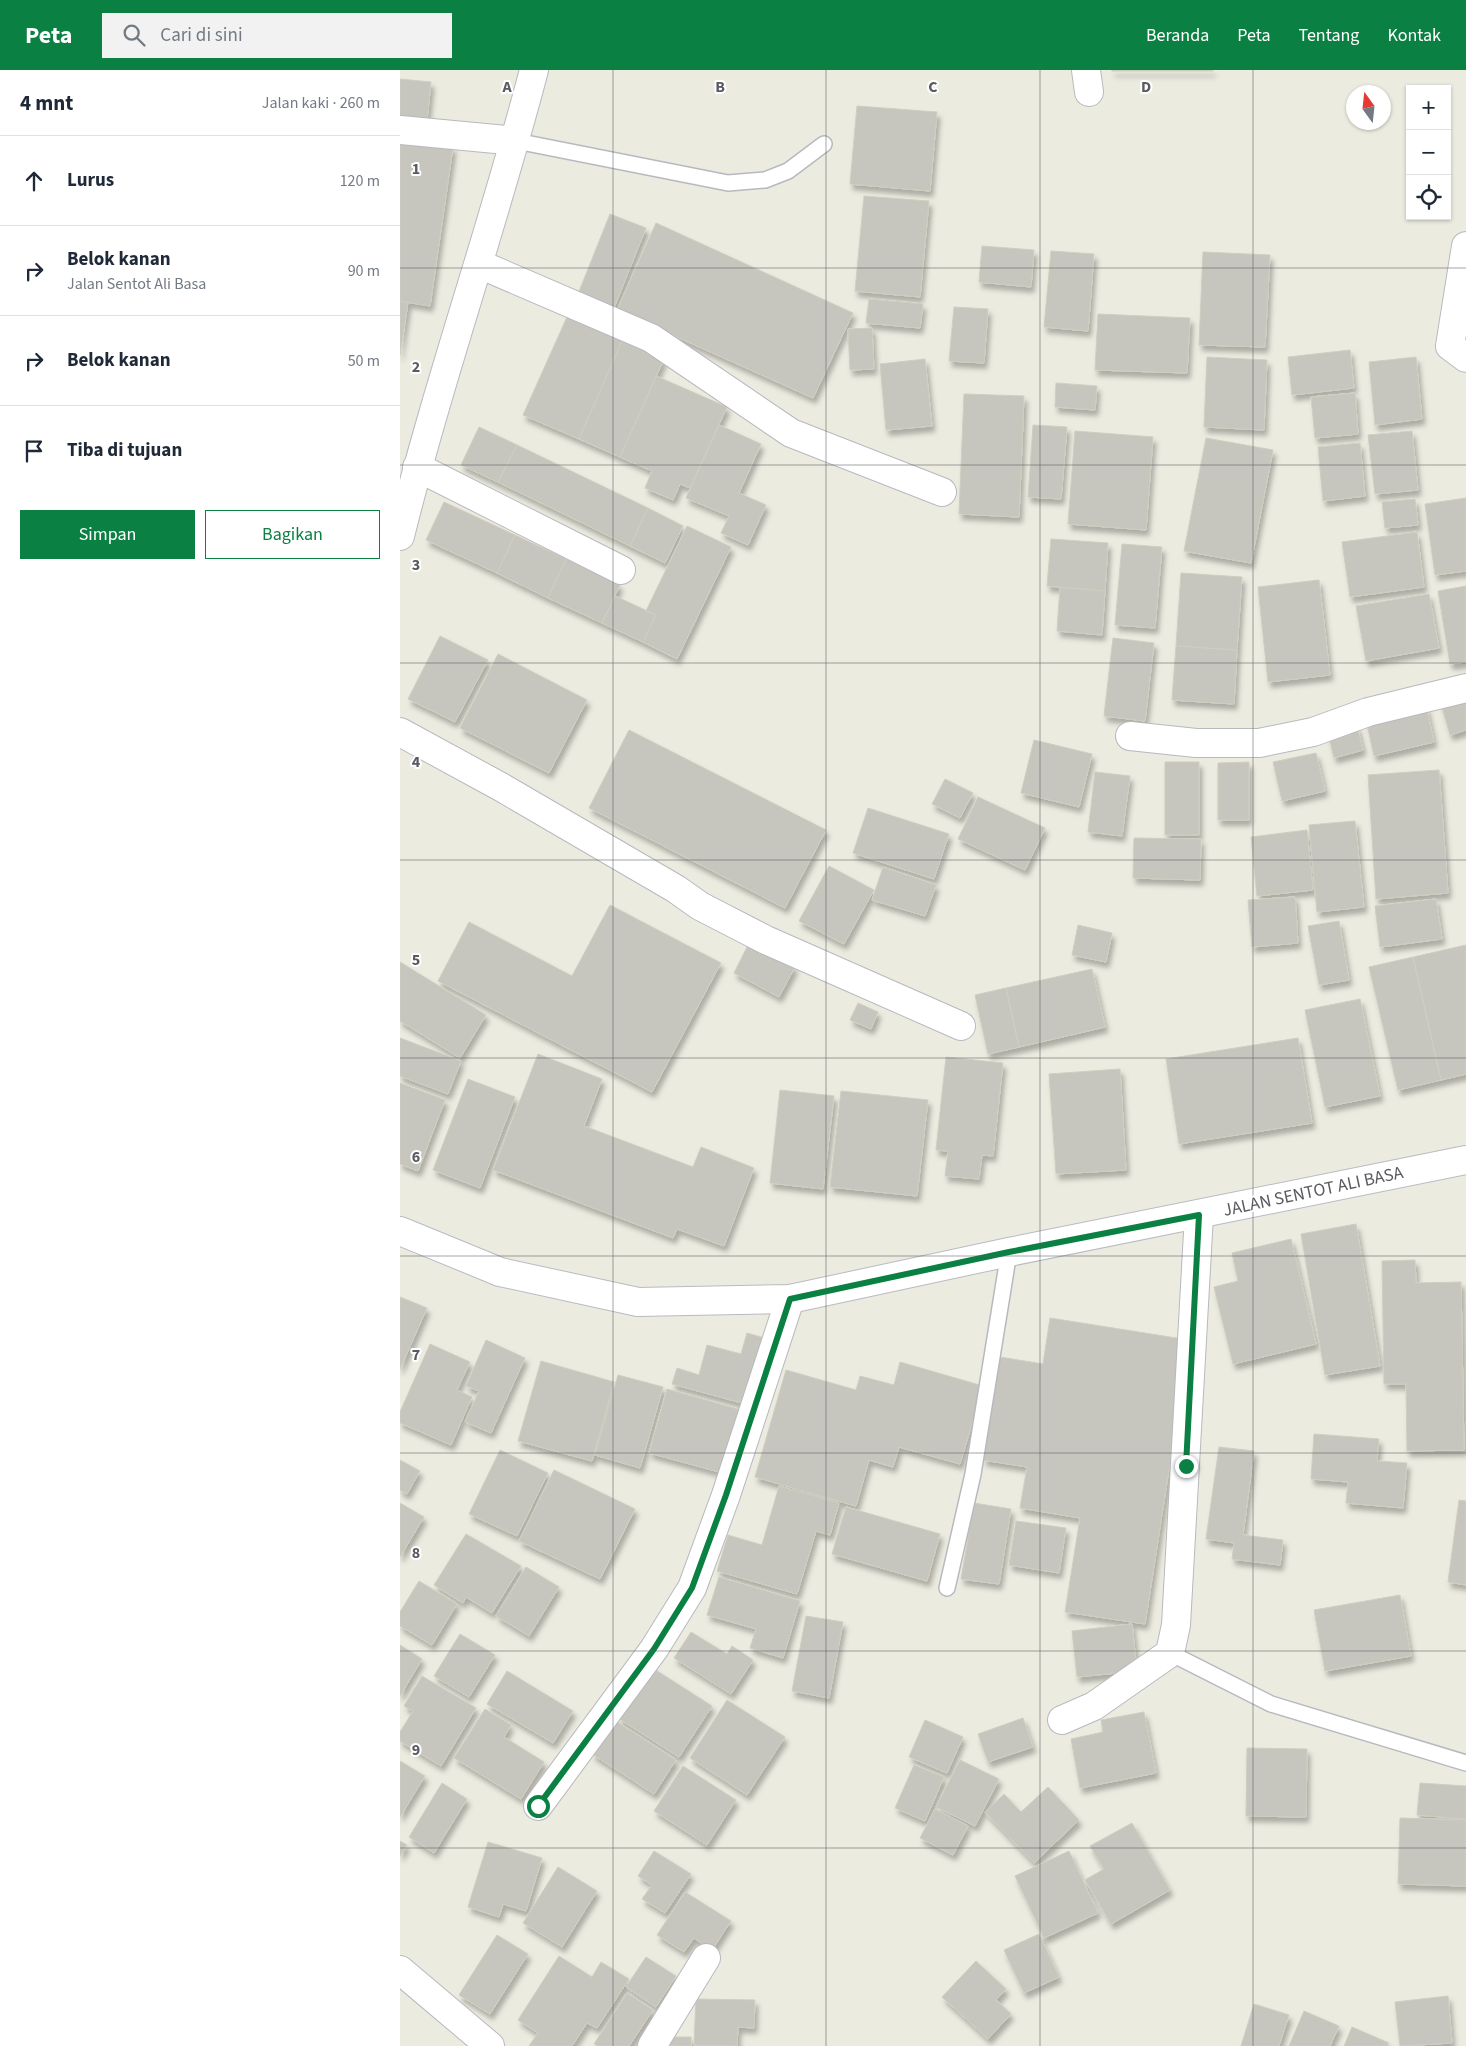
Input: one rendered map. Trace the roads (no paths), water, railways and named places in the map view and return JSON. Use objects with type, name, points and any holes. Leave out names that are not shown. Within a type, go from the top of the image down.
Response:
[{"type":"street","points":[[400,536],[417,467],[480,264],[516,141],[534,70]]},
{"type":"street","points":[[400,130],[516,141]]},
{"type":"street","points":[[1466,246],[1450,346],[1466,358]]},
{"type":"street","points":[[480,264],[651,338],[792,433],[942,492]]},
{"type":"street","points":[[417,467],[621,570]]},
{"type":"street","points":[[1130,736],[1196,742],[1259,743],[1313,732],[1368,712],[1466,688]]},
{"type":"street","points":[[400,732],[501,786],[676,889],[700,906],[766,940],[961,1026]]},
{"type":"street","name":"JALAN SENTOT ALI BASA","points":[[400,1231],[500,1272],[638,1302],[790,1299],[1009,1252],[1466,1160]]},
{"type":"street","points":[[1062,1720],[1094,1706],[1170,1653],[1176,1625],[1199,1215]]},
{"type":"street","points":[[538,1806],[654,1649],[692,1588],[726,1495],[790,1299]]},
{"type":"street","points":[[652,2046],[706,1958]]},
{"type":"street","points":[[400,1970],[490,2046]]},
{"type":"lane","points":[[516,141],[728,183],[765,180],[788,171],[824,144]]},
{"type":"lane","points":[[948,1588],[973,1474],[1009,1252]]},
{"type":"lane","points":[[1170,1653],[1271,1704],[1466,1763]]}]
